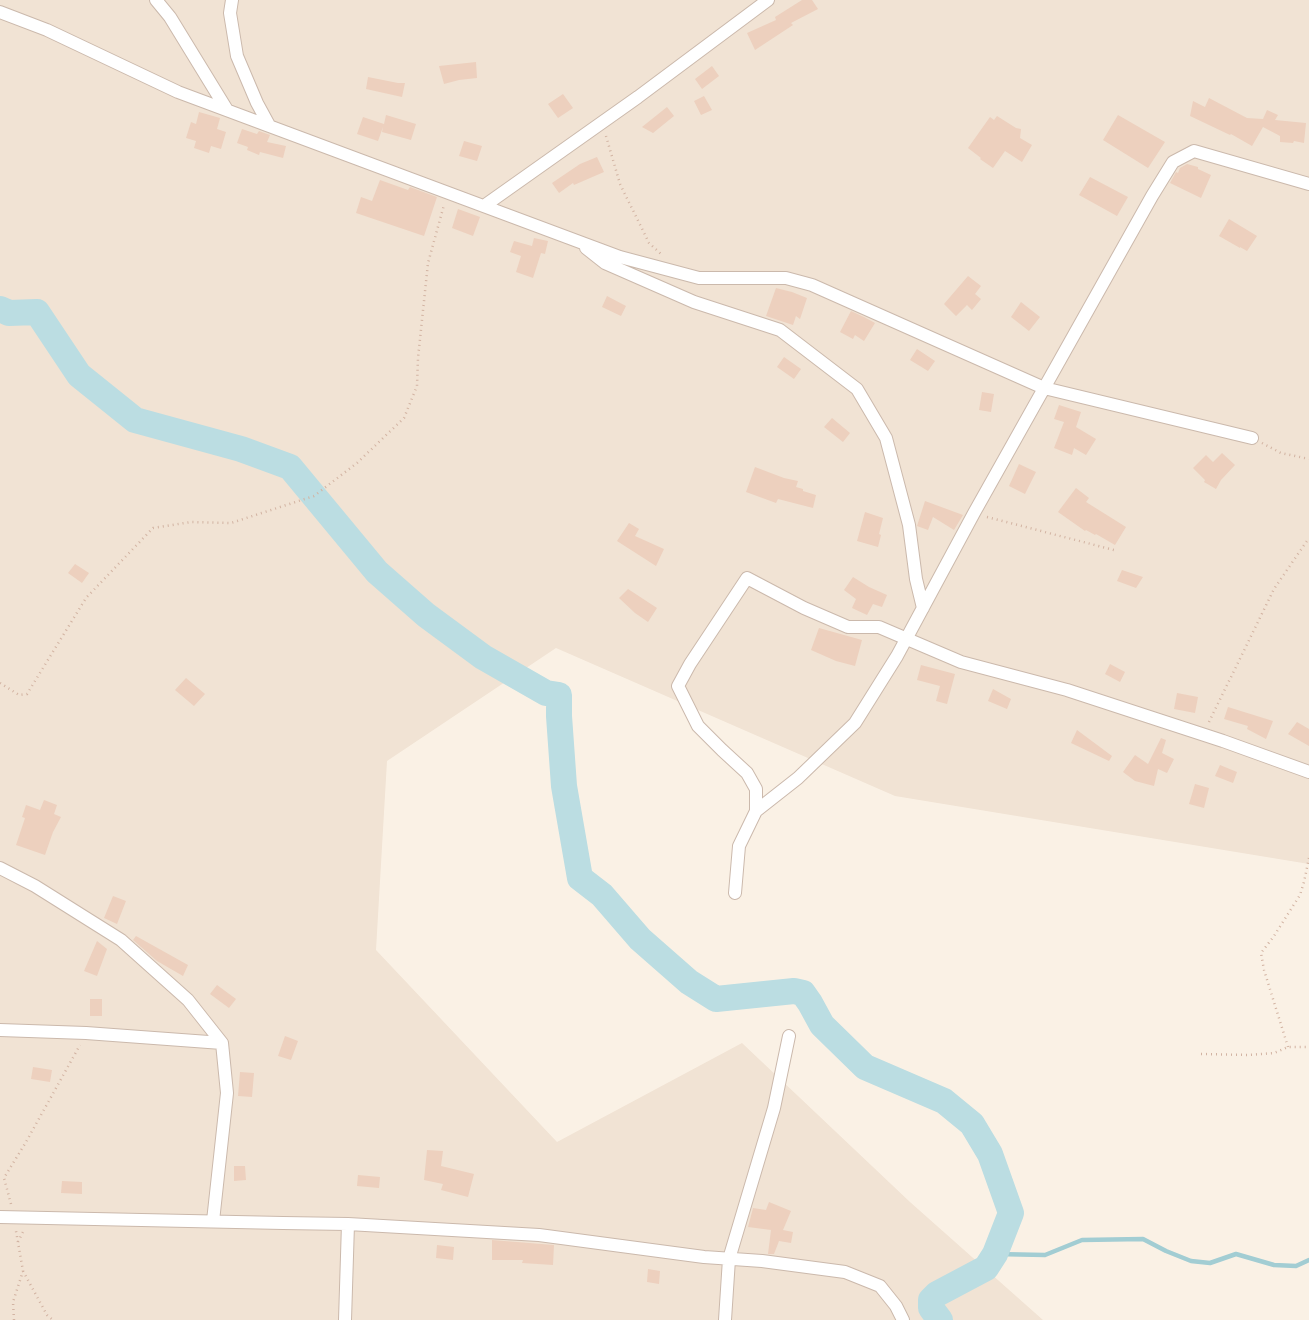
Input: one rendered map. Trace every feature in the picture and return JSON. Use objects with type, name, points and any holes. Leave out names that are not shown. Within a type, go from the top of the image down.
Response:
[{"type":"street","points":[[156,0],[170,17],[227,110]]},
{"type":"street","points":[[232,0],[230,13],[237,56],[256,103],[269,126]]},
{"type":"street","points":[[484,206],[768,0]]},
{"type":"street","points":[[0,12],[47,30],[178,92],[620,257],[699,278],[786,278],[812,285],[1044,388],[1252,438]]},
{"type":"street","points":[[756,811],[798,778],[855,723],[897,656],[974,513],[1173,162],[1194,151],[1309,184]]},
{"type":"street","points":[[579,242],[605,263],[614,267],[694,302],[780,330],[857,389],[886,438],[909,525],[916,579],[923,608]]},
{"type":"street","points":[[735,893],[739,846],[756,811],[756,789],[747,773],[698,726],[678,686],[701,647],[747,578],[804,608],[848,627],[879,627],[961,662],[1067,690],[1203,734],[1309,772]]},
{"type":"street","points":[[0,868],[35,886],[121,940],[188,1000],[222,1043],[226,1093],[213,1221]]},
{"type":"street","points":[[0,1030],[86,1033],[222,1043]]},
{"type":"street","points":[[725,1320],[729,1259],[774,1108],[789,1036]]},
{"type":"street","points":[[0,1217],[348,1224],[539,1235],[704,1258],[762,1261],[845,1272],[880,1286],[896,1306],[903,1320]]},
{"type":"street","points":[[345,1320],[348,1224]]},
{"type":"path","points":[[602,122],[620,184],[649,242],[663,255]]},
{"type":"path","points":[[0,683],[19,695],[27,694],[86,598],[153,528],[191,522],[231,523],[314,496],[357,463],[404,418],[417,386],[428,263],[448,192]]},
{"type":"path","points":[[1252,438],[1281,453],[1309,459]]},
{"type":"path","points":[[974,513],[1114,550]]},
{"type":"path","points":[[1203,734],[1274,589],[1309,538]]},
{"type":"path","points":[[1288,1047],[1264,970],[1261,953],[1300,895],[1309,858]]},
{"type":"path","points":[[53,1320],[47,1315],[23,1271],[14,1217],[4,1178],[54,1093],[86,1033]]},
{"type":"path","points":[[1202,1054],[1274,1053],[1288,1047],[1309,1048]]},
{"type":"path","points":[[14,1320],[13,1302],[23,1271]]},
{"type":"shaded area","points":[[0,0],[1309,0],[1309,864],[895,796],[556,648],[387,761],[376,950],[557,1142],[742,1043],[910,1202],[1043,1320],[0,1320]]},
{"type":"building","points":[[802,0],[812,0],[818,9],[791,23],[793,25],[755,50],[747,33],[776,20],[775,17]]},
{"type":"building","points":[[476,62],[477,78],[444,84],[439,66]]},
{"type":"building","points":[[712,66],[719,76],[702,89],[695,79]]},
{"type":"building","points":[[368,77],[405,83],[402,97],[366,89]]},
{"type":"building","points":[[563,94],[573,108],[558,118],[548,104]]},
{"type":"building","points":[[704,96],[712,110],[701,115],[694,101]]},
{"type":"building","points":[[1209,98],[1247,118],[1263,119],[1267,110],[1278,115],[1275,120],[1306,123],[1304,143],[1294,141],[1293,143],[1280,142],[1280,136],[1263,127],[1252,146],[1231,134],[1190,116],[1193,101],[1205,107]]},
{"type":"building","points":[[667,107],[674,116],[653,133],[642,127]]},
{"type":"building","points":[[199,112],[220,118],[217,129],[226,132],[221,149],[211,146],[209,153],[194,148],[196,141],[186,138],[191,122],[196,124]]},
{"type":"building","points":[[386,115],[416,124],[411,140],[382,132],[383,127],[378,141],[357,134],[363,117],[384,124]]},
{"type":"building","points":[[1118,115],[1165,142],[1148,168],[1103,140]]},
{"type":"building","points":[[997,116],[1016,128],[1021,129],[1020,138],[1032,145],[1022,162],[1005,151],[993,168],[968,148],[990,117],[994,120]]},
{"type":"building","points":[[242,129],[257,134],[259,131],[270,135],[267,142],[286,146],[283,158],[260,152],[259,155],[247,150],[248,147],[237,143]]},
{"type":"building","points":[[464,141],[482,146],[477,161],[459,156]]},
{"type":"building","points":[[597,157],[604,172],[574,185],[573,183],[559,193],[552,183],[580,164]]},
{"type":"building","points":[[1187,164],[1198,167],[1198,169],[1211,175],[1201,198],[1170,183],[1176,172],[1178,173],[1180,168]]},
{"type":"building","points":[[1090,177],[1128,197],[1117,216],[1079,195]]},
{"type":"building","points":[[380,180],[408,190],[410,187],[437,197],[424,236],[356,213],[361,197],[372,201]]},
{"type":"building","points":[[458,209],[480,217],[473,236],[452,228]]},
{"type":"building","points":[[1229,219],[1257,236],[1247,251],[1219,236]]},
{"type":"building","points":[[534,238],[548,241],[545,254],[541,253],[533,278],[516,272],[521,256],[510,252],[514,241],[532,246]]},
{"type":"building","points":[[968,276],[981,286],[975,294],[981,299],[972,310],[967,305],[956,316],[944,304]]},
{"type":"building","points":[[776,288],[807,298],[800,319],[796,316],[793,325],[766,316]]},
{"type":"building","points":[[607,296],[626,306],[621,316],[602,307]]},
{"type":"building","points":[[1021,302],[1040,317],[1029,331],[1011,317]]},
{"type":"building","points":[[851,311],[875,323],[864,341],[855,335],[853,339],[840,332]]},
{"type":"building","points":[[917,349],[935,361],[928,371],[910,360]]},
{"type":"building","points":[[784,357],[801,369],[794,379],[777,367]]},
{"type":"building","points":[[982,392],[994,394],[991,412],[979,410]]},
{"type":"building","points":[[1059,405],[1081,412],[1076,427],[1096,439],[1086,455],[1074,448],[1072,455],[1054,448],[1064,422],[1054,419]]},
{"type":"building","points":[[832,418],[850,433],[843,442],[824,427]]},
{"type":"building","points":[[1222,453],[1235,465],[1221,480],[1216,489],[1204,482],[1205,480],[1193,468],[1206,455],[1213,462]]},
{"type":"building","points":[[1019,464],[1036,472],[1025,494],[1009,486]]},
{"type":"building","points":[[755,467],[798,481],[796,487],[816,495],[813,508],[778,499],[776,503],[746,492]]},
{"type":"building","points":[[1076,488],[1089,498],[1086,502],[1126,527],[1115,545],[1096,534],[1085,531],[1058,512]]},
{"type":"building","points":[[925,501],[963,515],[954,530],[933,517],[928,530],[917,526]]},
{"type":"building","points":[[865,512],[883,518],[878,547],[857,541]]},
{"type":"building","points":[[629,523],[639,529],[635,536],[664,549],[656,566],[617,541]]},
{"type":"building","points":[[75,564],[89,573],[82,583],[68,573]]},
{"type":"building","points":[[1122,570],[1143,577],[1136,588],[1117,581]]},
{"type":"building","points":[[853,577],[887,595],[882,607],[873,604],[867,615],[852,608],[856,599],[844,590]]},
{"type":"building","points":[[628,589],[657,608],[648,622],[619,598]]},
{"type":"building","points":[[819,628],[862,640],[855,666],[836,661],[811,650]]},
{"type":"building","points":[[1110,664],[1125,672],[1120,682],[1105,674]]},
{"type":"building","points":[[921,665],[955,674],[947,704],[936,701],[940,686],[917,680]]},
{"type":"building","points":[[186,678],[205,694],[194,706],[175,690]]},
{"type":"building","points":[[993,689],[1011,699],[1007,709],[988,701]]},
{"type":"building","points":[[1177,693],[1198,697],[1195,713],[1174,709]]},
{"type":"building","points":[[1228,707],[1273,721],[1266,739],[1247,729],[1248,726],[1224,719]]},
{"type":"building","points":[[1297,722],[1309,729],[1309,746],[1288,734]]},
{"type":"building","points":[[1077,730],[1112,756],[1109,761],[1071,743]]},
{"type":"building","points":[[1161,738],[1166,740],[1162,753],[1174,759],[1167,773],[1158,769],[1154,786],[1135,781],[1123,772],[1135,755],[1148,764]]},
{"type":"building","points":[[1220,765],[1237,772],[1233,783],[1215,776]]},
{"type":"building","points":[[1195,784],[1209,788],[1204,808],[1189,804]]},
{"type":"building","points":[[44,800],[57,805],[54,814],[61,817],[53,832],[45,855],[16,845],[25,818],[22,817],[26,805],[40,810]]},
{"type":"building","points":[[113,896],[126,901],[117,924],[104,918]]},
{"type":"building","points":[[136,936],[188,965],[183,976],[157,961],[133,940]]},
{"type":"building","points":[[97,941],[107,949],[97,976],[84,971]]},
{"type":"building","points":[[217,985],[236,999],[229,1008],[210,994]]},
{"type":"building","points":[[90,999],[102,999],[102,1016],[90,1016]]},
{"type":"building","points":[[285,1036],[298,1041],[291,1060],[278,1056]]},
{"type":"building","points":[[33,1067],[52,1070],[50,1082],[31,1079]]},
{"type":"building","points":[[240,1072],[254,1073],[252,1097],[238,1096]]},
{"type":"building","points":[[427,1150],[443,1151],[441,1166],[474,1174],[468,1197],[441,1190],[443,1184],[424,1180]]},
{"type":"building","points":[[234,1166],[245,1166],[246,1180],[234,1181]]},
{"type":"building","points":[[358,1175],[380,1177],[379,1188],[357,1186]]},
{"type":"building","points":[[62,1181],[82,1182],[82,1194],[61,1193]]},
{"type":"building","points":[[769,1202],[791,1211],[783,1230],[793,1232],[791,1243],[779,1241],[774,1254],[768,1254],[771,1230],[748,1227],[753,1208],[766,1210]]},
{"type":"building","points":[[492,1240],[554,1245],[553,1265],[522,1263],[523,1260],[492,1260]]},
{"type":"building","points":[[437,1245],[454,1247],[453,1260],[436,1258]]},
{"type":"building","points":[[648,1269],[660,1271],[659,1284],[647,1282]]},
{"type":"waterway","points":[[0,309],[9,313],[37,312],[79,375],[135,420],[241,449],[290,467],[377,572],[426,615],[483,657],[546,693],[559,695],[564,786],[580,878],[602,895],[640,939],[689,982],[716,999],[794,991],[803,993],[822,1025],[865,1067],[944,1101],[972,1124],[990,1154],[1011,1213],[995,1254],[986,1268],[937,1294],[931,1300],[931,1308],[940,1320]]},
{"type":"waterway","points":[[995,1254],[1045,1255],[1082,1240],[1143,1239],[1191,1261],[1210,1263],[1236,1254],[1274,1265],[1296,1266],[1309,1260]]}]
